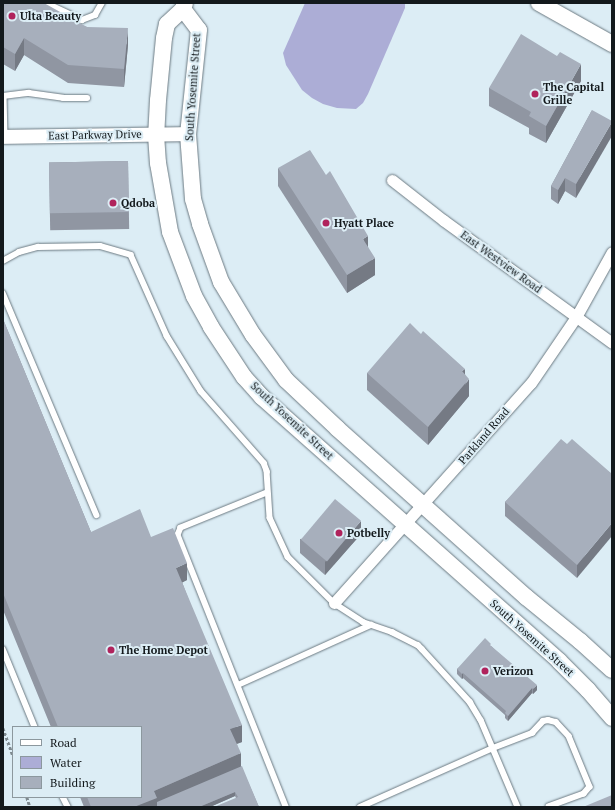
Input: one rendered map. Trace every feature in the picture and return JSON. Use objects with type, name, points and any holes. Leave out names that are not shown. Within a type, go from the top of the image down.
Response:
[{"type":"main road","points":[[539,3],[612,44]]},
{"type":"main road","name":"South Yosemite Street","points":[[612,670],[580,641],[526,597],[424,504],[338,429],[291,385],[252,335],[221,282],[200,224],[193,199],[188,134],[199,30],[184,6],[167,24],[160,64],[156,135],[162,186],[170,232],[194,296],[228,354],[262,397],[559,661],[588,690],[612,718]]},
{"type":"street","name":"East Parkway Drive","points":[[4,137],[188,134]]},
{"type":"street","name":"East Westview Road","points":[[392,180],[612,343]]},
{"type":"street","name":"Parkland Road","points":[[334,603],[531,383],[576,317],[612,252]]},
{"type":"lane","points":[[46,3],[82,20],[95,15],[102,3]]},
{"type":"lane","points":[[4,137],[3,96],[29,93],[63,98],[87,98]]},
{"type":"lane","points":[[3,261],[19,252],[38,247],[100,246],[130,255],[167,336],[201,391],[264,463],[267,471],[267,493],[270,518],[288,557],[334,603],[363,622],[392,632],[418,645],[470,702],[481,720],[518,807]]},
{"type":"lane","points":[[3,293],[97,515]]},
{"type":"lane","points":[[267,493],[181,528],[178,532],[286,807]]},
{"type":"lane","points":[[238,685],[371,625]]},
{"type":"lane","points":[[3,649],[35,726]]},
{"type":"lane","points":[[360,807],[493,748],[532,733],[543,721],[548,720],[556,722],[570,736],[590,787],[584,794],[549,807]]},
{"type":"lane","points":[[64,798],[68,807]]},
{"type":"path","points":[[3,728],[12,753]]},
{"type":"water","points":[[305,3],[405,3],[405,8],[368,94],[363,103],[356,109],[337,108],[323,104],[312,98],[302,90],[286,65],[283,53]]},
{"type":"building","points":[[3,3],[44,3],[87,27],[128,28],[124,69],[68,65],[24,38],[15,54],[3,47]]},
{"type":"building","name":"The Capital Grille","points":[[521,34],[557,56],[560,52],[581,64],[546,126],[529,116],[531,112],[489,88]]},
{"type":"building","points":[[592,110],[612,122],[576,184],[565,178],[558,190],[551,186]]},
{"type":"building","name":"Hyatt Place","points":[[310,150],[326,175],[330,171],[368,236],[363,239],[375,258],[347,275],[278,168]]},
{"type":"building","points":[[128,161],[129,212],[50,213],[49,162]]},
{"type":"building","name":"The Home Depot","points":[[3,319],[91,532],[140,509],[151,537],[173,528],[187,563],[176,568],[242,725],[230,729],[241,753],[154,791],[157,798],[134,807],[91,807],[87,798],[142,798],[142,726],[58,726],[3,593]]},
{"type":"building","points":[[410,323],[421,334],[423,331],[465,369],[462,371],[469,379],[428,427],[367,373]]},
{"type":"building","points":[[561,439],[567,444],[572,439],[612,474],[612,523],[577,565],[505,502]]},
{"type":"building","points":[[335,499],[361,521],[327,561],[301,540]]},
{"type":"building","points":[[485,638],[491,644],[490,645],[537,685],[533,689],[532,688],[508,716],[505,713],[506,711],[457,669]]},
{"type":"building","points":[[242,766],[259,807],[214,807],[238,797],[235,792],[199,807],[157,807],[157,802]]},
{"type":"building","points":[[612,795],[612,807],[583,807]]},
{"type":"place","name":"Ulta Beauty","points":[[12,16]]},
{"type":"place","name":"The Capital Grille","points":[[535,94]]},
{"type":"place","name":"Qdoba","points":[[113,203]]},
{"type":"place","name":"Hyatt Place","points":[[326,223]]},
{"type":"place","name":"Potbelly","points":[[339,533]]},
{"type":"place","name":"The Home Depot","points":[[111,650]]},
{"type":"place","name":"Verizon","points":[[485,671]]}]
